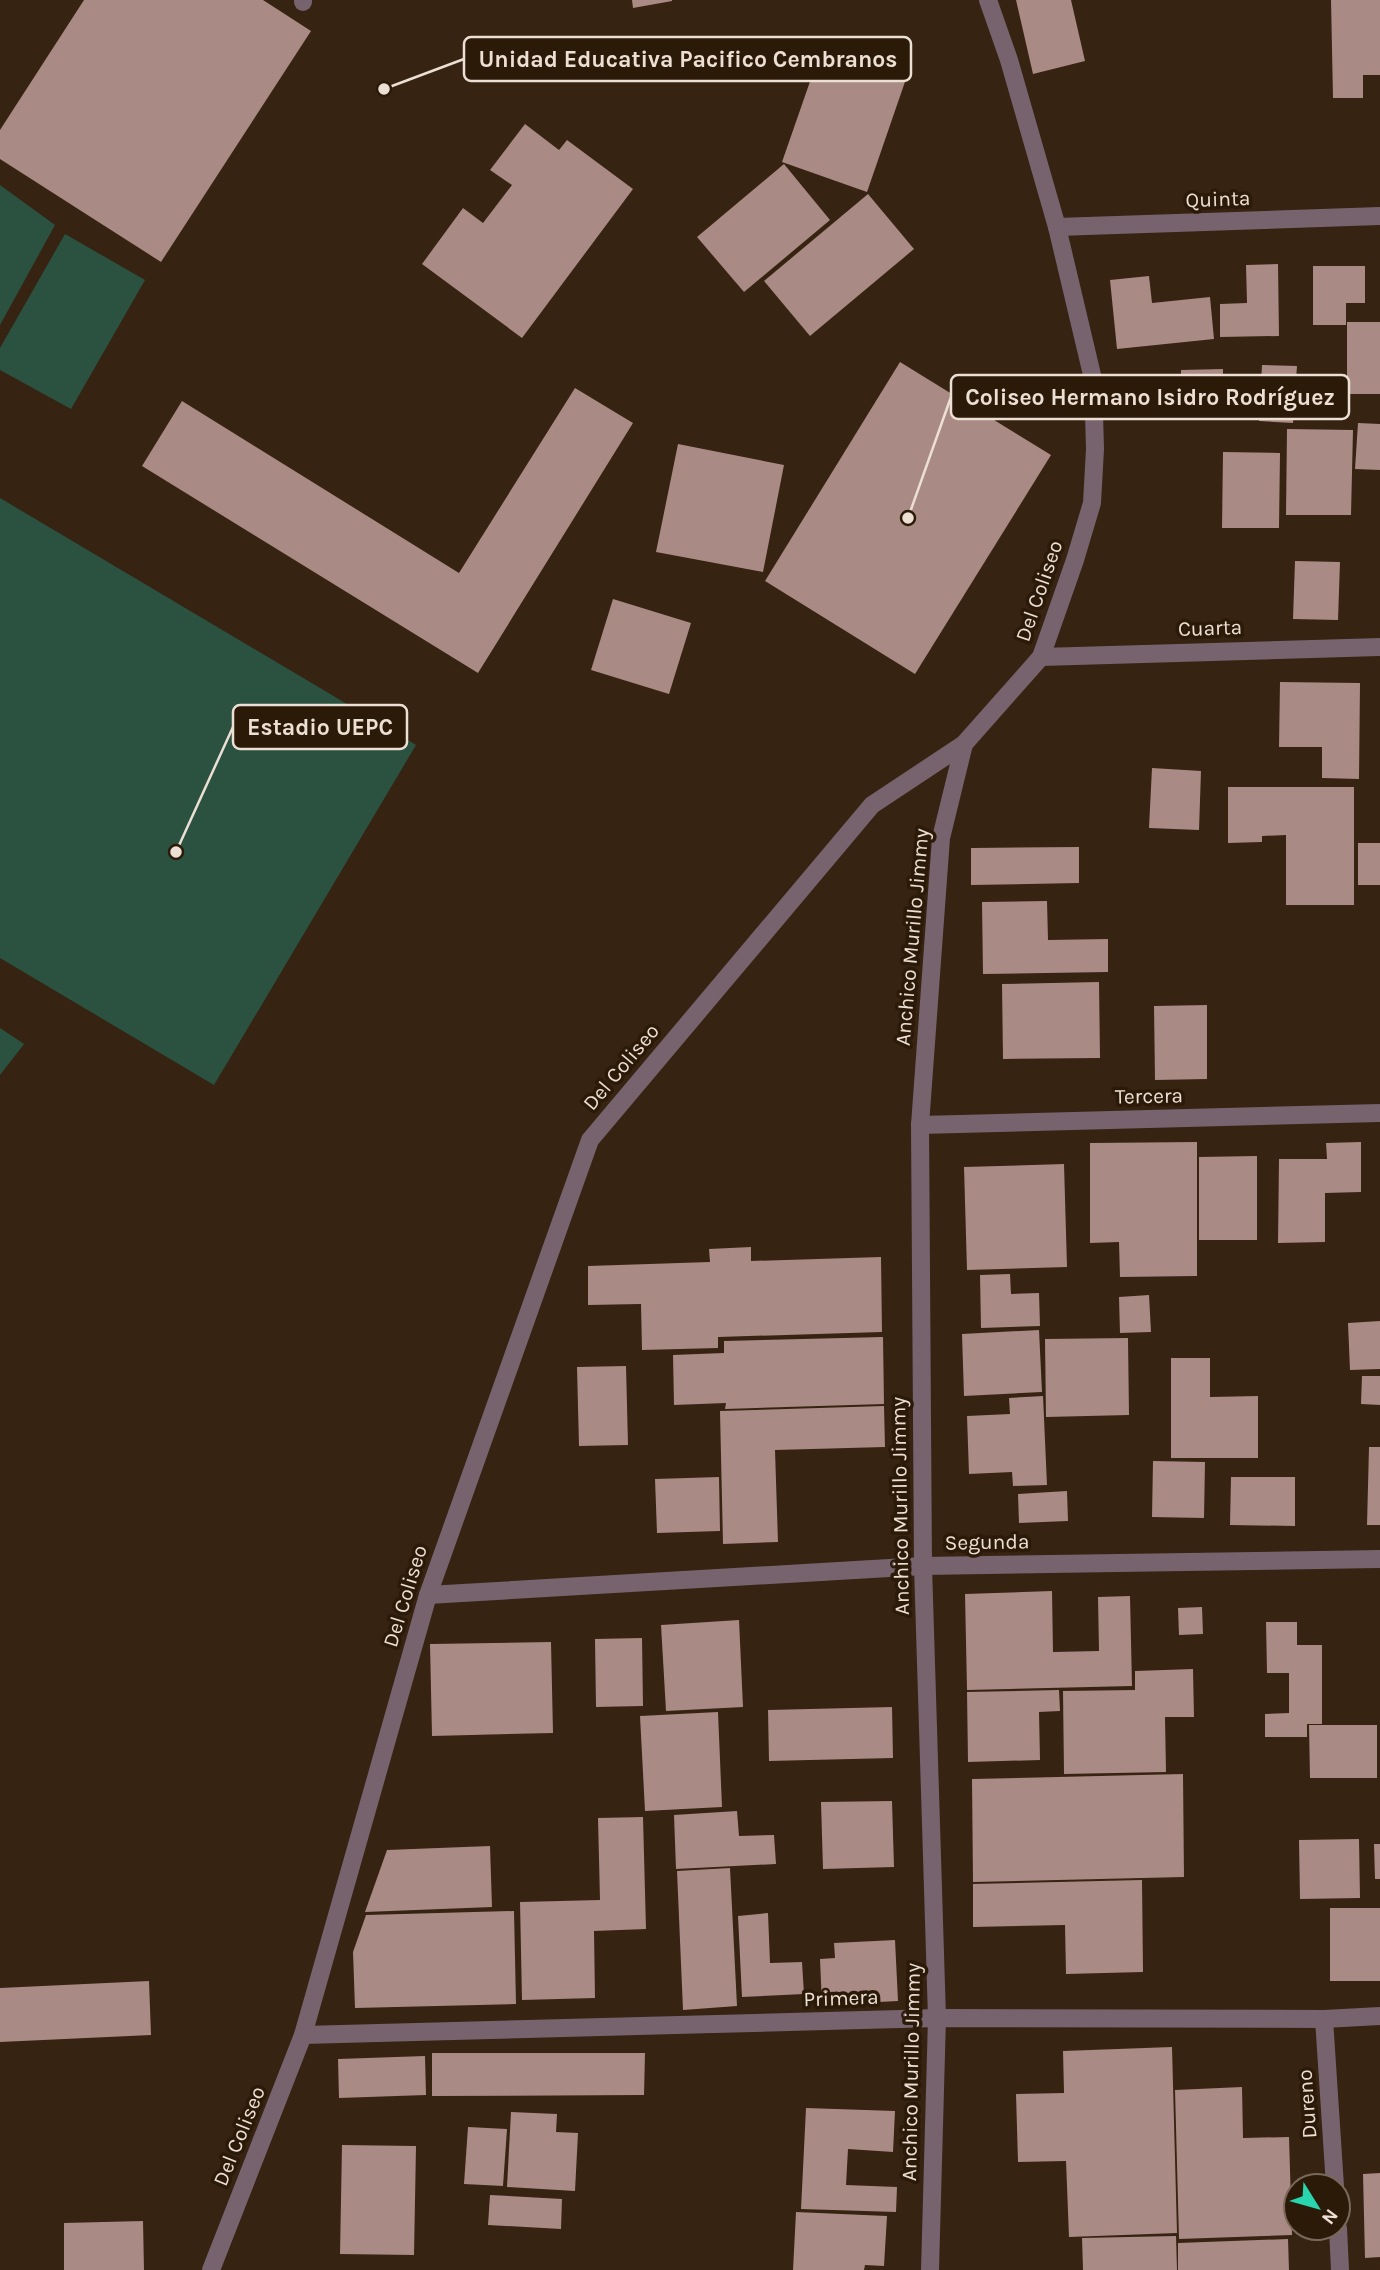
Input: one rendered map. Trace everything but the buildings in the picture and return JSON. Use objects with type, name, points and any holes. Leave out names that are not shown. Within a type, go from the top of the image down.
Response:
[{"type":"street","name":"Del Coliseo","points":[[211,2270],[303,2035],[428,1595],[590,1140],[872,805],[964,744],[1041,657],[1092,503],[1095,449],[1093,379],[1058,227],[1009,60],[988,0]]},
{"type":"street","name":"Quinta","points":[[1058,227],[1380,216]]},
{"type":"street","name":"Cuarta","points":[[1041,657],[1380,647]]},
{"type":"street","name":"Anchico Murillo Jimmy","points":[[930,2270],[937,2018],[923,1566],[920,1125],[941,838],[964,744]]},
{"type":"street","name":"Tercera","points":[[920,1125],[1380,1113]]},
{"type":"street","name":"Segunda","points":[[428,1595],[923,1566],[1380,1559]]},
{"type":"street","name":"Primera","points":[[303,2035],[937,2018],[1324,2019],[1380,2016]]},
{"type":"street","name":"Dureno","points":[[1324,2019],[1334,2172]]},
{"type":"street","points":[[1339,2242],[1340,2270]]},
{"type":"green space","points":[[0,185],[55,225],[0,325]]},
{"type":"green space","points":[[65,234],[145,280],[71,409],[0,370],[0,348]]},
{"type":"green space","points":[[0,498],[416,745],[214,1085],[0,958]]},
{"type":"green space","points":[[0,1028],[24,1044],[0,1075]]},
{"type":"place","name":"Unidad Educativa Pacifico Cembranos","points":[[384,89]]},
{"type":"place","name":"Coliseo Hermano Isidro Rodríguez","points":[[908,518]]},
{"type":"place","name":"Estadio UEPC","points":[[176,852]]}]
